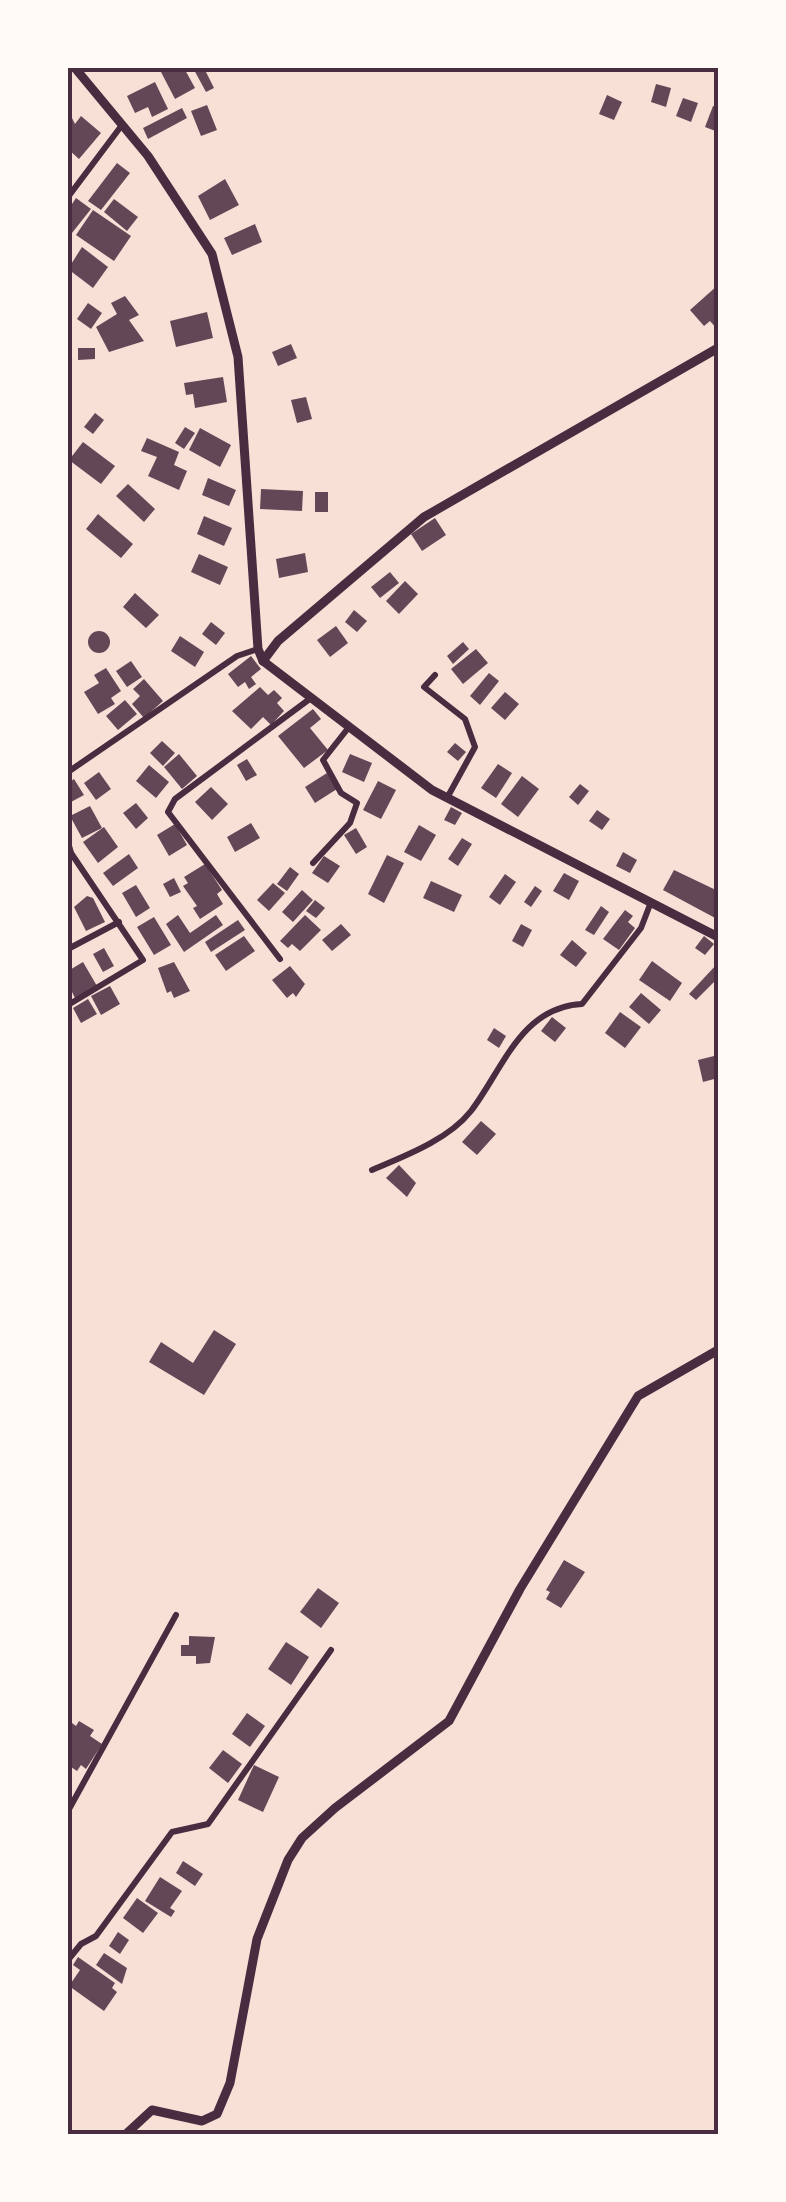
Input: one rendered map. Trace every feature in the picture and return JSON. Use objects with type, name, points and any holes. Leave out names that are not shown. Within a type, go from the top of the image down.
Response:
[{"type":"street","points":[[75,68],[122,124],[212,254],[238,358],[258,649],[262,661],[448,798],[718,938]]},
{"type":"street","points":[[68,197],[122,124]]},
{"type":"street","points":[[262,661],[278,641],[424,518],[718,348]]},
{"type":"street","points":[[68,772],[237,656],[258,649]]},
{"type":"street","points":[[435,675],[424,687],[465,719],[474,747],[448,798]]},
{"type":"street","points":[[280,959],[168,812],[175,799],[311,698]]},
{"type":"street","points":[[312,863],[350,823],[357,804],[341,793],[324,760],[349,727]]},
{"type":"street","points":[[68,842],[70,854],[143,960],[68,1005]]},
{"type":"street","points":[[372,1170],[422,1148],[470,1113],[499,1063],[535,1023],[556,1005],[582,1004],[641,928],[651,902]]},
{"type":"street","points":[[68,949],[119,922]]},
{"type":"street","points":[[126,2134],[152,2110],[202,2121],[216,2114],[230,2083],[257,1939],[288,1860],[302,1838],[334,1808],[449,1721],[520,1588],[638,1396],[718,1350]]},
{"type":"street","points":[[68,1811],[176,1616]]},
{"type":"street","points":[[68,1960],[81,1944],[96,1936],[172,1832],[208,1824],[331,1650]]},
{"type":"building","points":[[184,68],[195,88],[175,99],[161,72]]},
{"type":"building","points":[[193,68],[204,68],[214,88],[206,92]]},
{"type":"building","points":[[155,82],[168,109],[152,117],[148,107],[135,113],[127,96]]},
{"type":"building","points":[[656,84],[671,88],[666,107],[651,102]]},
{"type":"building","points":[[607,95],[622,102],[614,120],[599,114]]},
{"type":"building","points":[[683,98],[698,103],[691,122],[676,116]]},
{"type":"building","points":[[207,105],[217,130],[201,136],[191,111]]},
{"type":"building","points":[[713,106],[718,107],[718,132],[705,127]]},
{"type":"building","points":[[182,108],[187,118],[148,139],[143,128]]},
{"type":"building","points":[[68,110],[75,124],[81,116],[101,133],[79,159],[68,149]]},
{"type":"building","points":[[117,163],[130,173],[101,210],[88,201]]},
{"type":"building","points":[[225,179],[239,205],[210,220],[198,196]]},
{"type":"building","points":[[76,198],[91,209],[72,233],[68,230],[68,210]]},
{"type":"building","points":[[114,199],[138,217],[127,231],[104,212]]},
{"type":"building","points":[[93,210],[131,236],[114,261],[76,235]]},
{"type":"building","points":[[255,224],[262,242],[232,255],[224,238]]},
{"type":"building","points":[[82,247],[108,267],[93,288],[68,269]]},
{"type":"building","points":[[718,285],[718,330],[710,321],[704,326],[690,310]]},
{"type":"building","points":[[125,296],[139,315],[129,320],[144,341],[109,352],[96,327],[117,314],[111,303]]},
{"type":"building","points":[[88,303],[102,313],[91,329],[77,319]]},
{"type":"building","points":[[207,312],[213,338],[176,347],[170,321]]},
{"type":"building","points":[[291,344],[297,358],[278,366],[272,352]]},
{"type":"building","points":[[78,348],[95,348],[95,359],[78,360]]},
{"type":"building","points":[[223,377],[227,402],[195,408],[193,394],[186,395],[184,383]]},
{"type":"building","points":[[306,397],[312,419],[297,423],[291,400]]},
{"type":"building","points":[[95,413],[104,420],[93,434],[84,427]]},
{"type":"building","points":[[185,427],[195,433],[184,449],[175,443]]},
{"type":"building","points":[[200,428],[231,445],[220,467],[189,450]]},
{"type":"building","points":[[147,438],[179,452],[174,465],[187,471],[179,490],[148,476],[157,457],[141,451]]},
{"type":"building","points":[[83,442],[115,466],[101,484],[69,460]]},
{"type":"building","points":[[208,478],[236,490],[229,506],[202,495]]},
{"type":"building","points":[[128,484],[155,509],[144,522],[116,496]]},
{"type":"building","points":[[261,489],[303,491],[302,511],[260,509]]},
{"type":"building","points":[[315,492],[328,492],[328,512],[315,512]]},
{"type":"building","points":[[98,514],[133,544],[121,558],[86,529]]},
{"type":"building","points":[[204,516],[232,528],[224,546],[197,534]]},
{"type":"building","points":[[435,518],[446,535],[422,551],[411,534]]},
{"type":"building","points":[[305,553],[308,572],[279,578],[276,559]]},
{"type":"building","points":[[199,554],[228,567],[220,585],[191,572]]},
{"type":"building","points":[[390,572],[399,583],[380,598],[371,587]]},
{"type":"building","points":[[405,581],[418,594],[399,614],[386,601]]},
{"type":"building","points":[[135,593],[159,615],[146,628],[123,607]]},
{"type":"building","points":[[354,610],[367,621],[357,632],[345,622]]},
{"type":"building","points":[[211,622],[225,633],[216,645],[202,634]]},
{"type":"building","points":[[336,626],[348,643],[330,657],[317,640]]},
{"type":"building","points":[[99,631],[110,642],[99,653],[88,642]]},
{"type":"building","points":[[180,636],[204,652],[195,667],[171,651]]},
{"type":"building","points":[[463,642],[469,649],[453,664],[447,656]]},
{"type":"building","points":[[476,649],[488,663],[463,684],[451,669]]},
{"type":"building","points":[[251,656],[261,669],[251,677],[256,684],[249,689],[245,682],[238,687],[228,674]]},
{"type":"building","points":[[131,661],[142,677],[127,687],[116,671]]},
{"type":"building","points":[[106,668],[121,691],[111,698],[115,704],[98,714],[84,692],[99,683],[94,675]]},
{"type":"building","points":[[489,673],[499,681],[480,705],[470,696]]},
{"type":"building","points":[[144,679],[163,701],[144,718],[132,704],[140,696],[133,689]]},
{"type":"building","points":[[260,687],[268,695],[274,690],[282,698],[277,703],[284,711],[271,725],[263,717],[251,729],[232,711]]},
{"type":"building","points":[[505,692],[519,704],[505,720],[491,708]]},
{"type":"building","points":[[125,700],[137,714],[118,730],[106,716]]},
{"type":"building","points":[[313,709],[321,719],[310,728],[328,750],[304,768],[278,736]]},
{"type":"building","points":[[162,741],[175,753],[163,766],[150,753]]},
{"type":"building","points":[[455,743],[466,752],[458,761],[447,752]]},
{"type":"building","points":[[179,754],[197,776],[182,789],[164,767]]},
{"type":"building","points":[[350,754],[372,763],[364,782],[342,772]]},
{"type":"building","points":[[247,759],[257,775],[246,781],[237,765]]},
{"type":"building","points":[[498,764],[512,773],[496,798],[481,788]]},
{"type":"building","points":[[149,765],[169,782],[156,798],[136,781]]},
{"type":"building","points":[[99,772],[111,789],[96,800],[84,783]]},
{"type":"building","points":[[327,773],[337,789],[315,803],[305,787]]},
{"type":"building","points":[[522,776],[539,789],[518,817],[501,804]]},
{"type":"building","points":[[74,779],[84,795],[71,802],[68,783]]},
{"type":"building","points":[[378,781],[396,790],[381,819],[363,810]]},
{"type":"building","points":[[580,784],[589,791],[578,805],[569,797]]},
{"type":"building","points":[[211,787],[228,804],[212,820],[195,802]]},
{"type":"building","points":[[136,803],[148,818],[136,829],[123,813]]},
{"type":"building","points":[[90,806],[102,828],[82,838],[70,816]]},
{"type":"building","points":[[451,807],[462,813],[455,825],[444,820]]},
{"type":"building","points":[[597,810],[610,819],[602,830],[589,821]]},
{"type":"building","points":[[251,823],[260,838],[235,852],[227,837]]},
{"type":"building","points":[[175,824],[187,845],[169,856],[157,835]]},
{"type":"building","points":[[419,825],[436,835],[421,861],[404,852]]},
{"type":"building","points":[[104,827],[118,847],[98,863],[83,842]]},
{"type":"building","points":[[356,828],[367,847],[356,854],[344,835]]},
{"type":"building","points":[[462,838],[472,844],[458,866],[448,859]]},
{"type":"building","points":[[623,852],[637,860],[630,873],[616,866]]},
{"type":"building","points":[[129,854],[138,868],[113,886],[103,873]]},
{"type":"building","points":[[387,855],[404,863],[384,903],[368,894]]},
{"type":"building","points":[[324,856],[340,866],[328,883],[312,873]]},
{"type":"building","points":[[205,864],[222,890],[217,894],[223,904],[200,919],[193,908],[197,906],[183,886],[188,883],[184,877]]},
{"type":"building","points":[[290,867],[299,874],[287,891],[277,884]]},
{"type":"building","points":[[674,870],[718,891],[717,919],[663,890]]},
{"type":"building","points":[[564,873],[579,881],[569,900],[553,891]]},
{"type":"building","points":[[505,874],[516,882],[500,905],[489,897]]},
{"type":"building","points":[[174,878],[181,892],[170,897],[163,884]]},
{"type":"building","points":[[431,881],[462,895],[454,912],[423,898]]},
{"type":"building","points":[[273,883],[285,893],[269,911],[257,900]]},
{"type":"building","points":[[136,885],[150,908],[136,917],[122,893]]},
{"type":"building","points":[[535,886],[542,891],[531,907],[524,902]]},
{"type":"building","points":[[302,890],[313,900],[293,922],[282,912]]},
{"type":"building","points":[[87,896],[93,898],[105,922],[86,931],[74,907]]},
{"type":"building","points":[[315,900],[325,908],[316,918],[306,911]]},
{"type":"building","points":[[601,906],[609,912],[594,935],[585,930]]},
{"type":"building","points":[[625,910],[633,916],[628,922],[635,928],[619,950],[603,939]]},
{"type":"building","points":[[178,915],[190,933],[216,915],[223,925],[184,952],[166,924]]},
{"type":"building","points":[[305,915],[321,930],[300,951],[292,944],[288,948],[280,941]]},
{"type":"building","points":[[154,917],[171,945],[154,955],[137,927]]},
{"type":"building","points":[[238,920],[245,930],[211,952],[205,942]]},
{"type":"building","points":[[341,924],[351,935],[332,951],[322,940]]},
{"type":"building","points":[[521,924],[532,930],[523,947],[512,941]]},
{"type":"building","points":[[244,936],[255,951],[226,971],[215,955]]},
{"type":"building","points":[[704,936],[714,944],[705,955],[695,948]]},
{"type":"building","points":[[572,940],[587,953],[576,967],[560,955]]},
{"type":"building","points":[[104,948],[114,966],[103,972],[93,954]]},
{"type":"building","points":[[652,961],[682,983],[670,1001],[639,980]]},
{"type":"building","points":[[83,962],[97,986],[75,998],[68,984],[68,971]]},
{"type":"building","points":[[174,962],[190,991],[174,998],[171,991],[167,993],[158,968]]},
{"type":"building","points":[[718,963],[718,978],[696,1000],[689,994]]},
{"type":"building","points":[[290,966],[305,984],[296,997],[293,993],[287,998],[272,980]]},
{"type":"building","points":[[110,986],[120,1004],[101,1015],[91,996]]},
{"type":"building","points":[[641,993],[661,1010],[649,1024],[629,1007]]},
{"type":"building","points":[[88,999],[97,1014],[81,1023],[73,1008]]},
{"type":"building","points":[[620,1012],[641,1027],[625,1048],[605,1033]]},
{"type":"building","points":[[552,1017],[566,1028],[555,1042],[541,1031]]},
{"type":"building","points":[[494,1028],[506,1036],[499,1048],[487,1040]]},
{"type":"building","points":[[718,1055],[718,1078],[703,1082],[698,1060]]},
{"type":"building","points":[[481,1121],[496,1134],[477,1155],[462,1142]]},
{"type":"building","points":[[399,1165],[416,1183],[407,1197],[386,1178]]},
{"type":"building","points":[[214,1330],[236,1344],[204,1395],[149,1362],[161,1342],[193,1363]]},
{"type":"building","points":[[564,1560],[585,1572],[561,1608],[546,1599],[550,1592],[546,1590]]},
{"type":"building","points":[[318,1588],[339,1603],[321,1628],[300,1612]]},
{"type":"building","points":[[189,1636],[215,1637],[210,1663],[196,1664],[196,1656],[181,1656],[181,1645],[189,1645]]},
{"type":"building","points":[[286,1642],[309,1657],[291,1685],[268,1669]]},
{"type":"building","points":[[247,1713],[265,1726],[250,1747],[232,1734]]},
{"type":"building","points":[[79,1721],[94,1730],[90,1736],[102,1744],[86,1769],[81,1765],[77,1771],[68,1765],[72,1743],[68,1739],[72,1723],[76,1726]]},
{"type":"building","points":[[223,1750],[242,1764],[228,1783],[209,1768]]},
{"type":"building","points":[[254,1765],[279,1777],[263,1812],[238,1800]]},
{"type":"building","points":[[183,1861],[203,1874],[195,1886],[176,1873]]},
{"type":"building","points":[[160,1877],[182,1891],[170,1908],[175,1911],[171,1917],[145,1901]]},
{"type":"building","points":[[137,1898],[158,1913],[143,1933],[123,1918]]},
{"type":"building","points":[[118,1932],[129,1940],[120,1954],[109,1946]]},
{"type":"building","points":[[104,1953],[127,1968],[122,1984],[96,1965]]},
{"type":"building","points":[[78,1957],[115,1983],[112,1988],[117,1992],[104,2011],[69,1986],[80,1970],[73,1965]]}]
